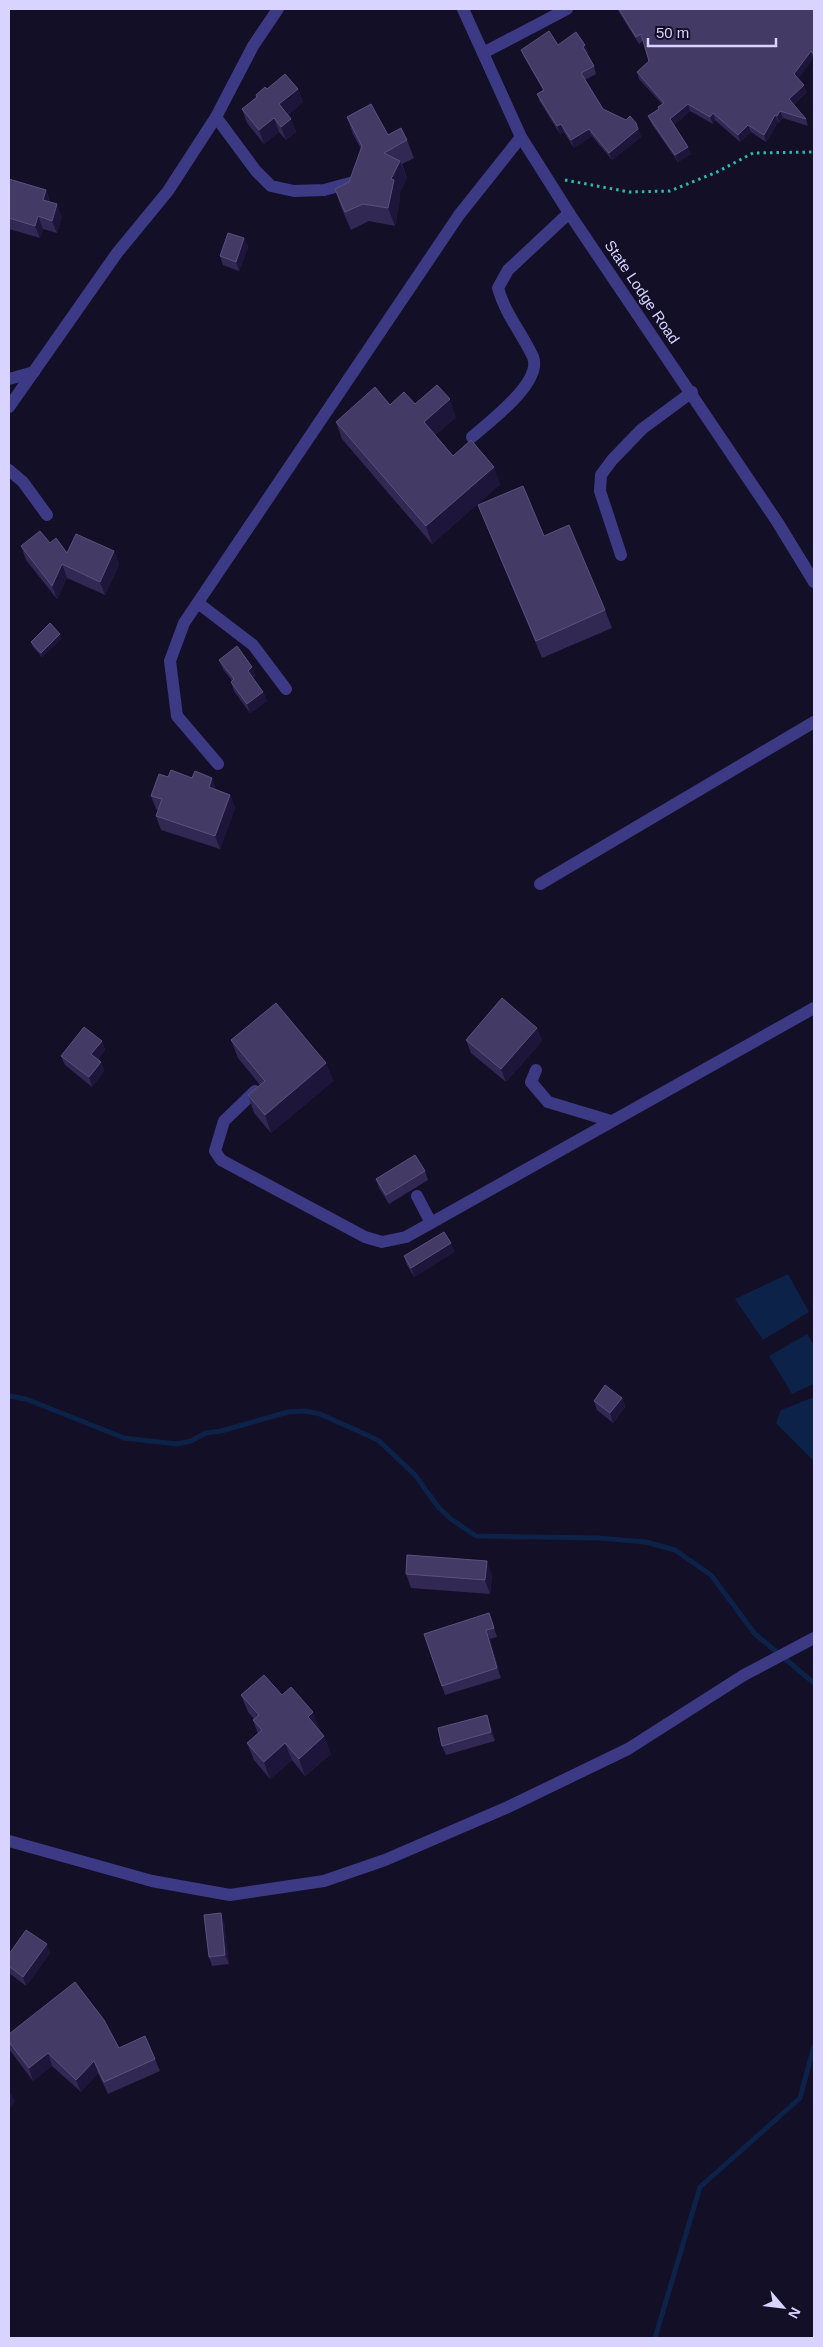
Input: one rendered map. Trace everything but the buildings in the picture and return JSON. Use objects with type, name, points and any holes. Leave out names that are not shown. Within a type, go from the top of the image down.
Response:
[{"type":"street","points":[[9,407],[117,253],[168,190],[216,117],[253,46],[278,9]]},
{"type":"street","name":"State Lodge Road","points":[[463,9],[521,137],[569,213],[692,392],[814,582]]},
{"type":"street","points":[[483,53],[567,9]]},
{"type":"street","points":[[216,117],[256,171],[271,186],[294,191],[324,190],[350,184]]},
{"type":"street","points":[[218,764],[176,716],[170,661],[184,623],[459,215],[521,137]]},
{"type":"street","points":[[472,437],[510,405],[532,377],[534,360],[502,303],[498,288],[508,270],[569,213]]},
{"type":"street","points":[[9,379],[34,372]]},
{"type":"street","points":[[621,555],[600,492],[601,475],[612,460],[642,429],[692,392]]},
{"type":"street","points":[[9,470],[23,482],[47,515]]},
{"type":"street","points":[[198,603],[254,645],[286,689]]},
{"type":"street","points":[[540,884],[814,722]]},
{"type":"street","points":[[255,1092],[224,1122],[215,1150],[221,1160],[364,1237],[382,1242],[406,1237],[432,1223],[814,1008]]},
{"type":"street","points":[[536,1070],[531,1082],[548,1102],[612,1121]]},
{"type":"street","points":[[417,1196],[432,1223]]},
{"type":"street","points":[[9,1840],[152,1881],[230,1895],[324,1882],[385,1860],[508,1807],[628,1749],[744,1675],[814,1638]]},
{"type":"path","points":[[546,177],[629,192],[670,192],[717,172],[753,153],[814,152]]},
{"type":"water","points":[[788,1274],[809,1312],[763,1340],[735,1299]]},
{"type":"water","points":[[807,1334],[814,1345],[814,1384],[792,1394],[769,1356]]},
{"type":"water","points":[[814,1397],[814,1461],[776,1423],[781,1410]]},
{"type":"waterway","points":[[9,1396],[26,1399],[124,1438],[177,1444],[191,1441],[206,1433],[221,1431],[288,1412],[305,1411],[320,1414],[378,1440],[415,1475],[439,1508],[451,1519],[476,1536],[598,1538],[646,1542],[675,1550],[711,1575],[755,1634],[814,1683]]},
{"type":"waterway","points":[[655,2338],[700,2187],[800,2098],[814,2046]]}]
